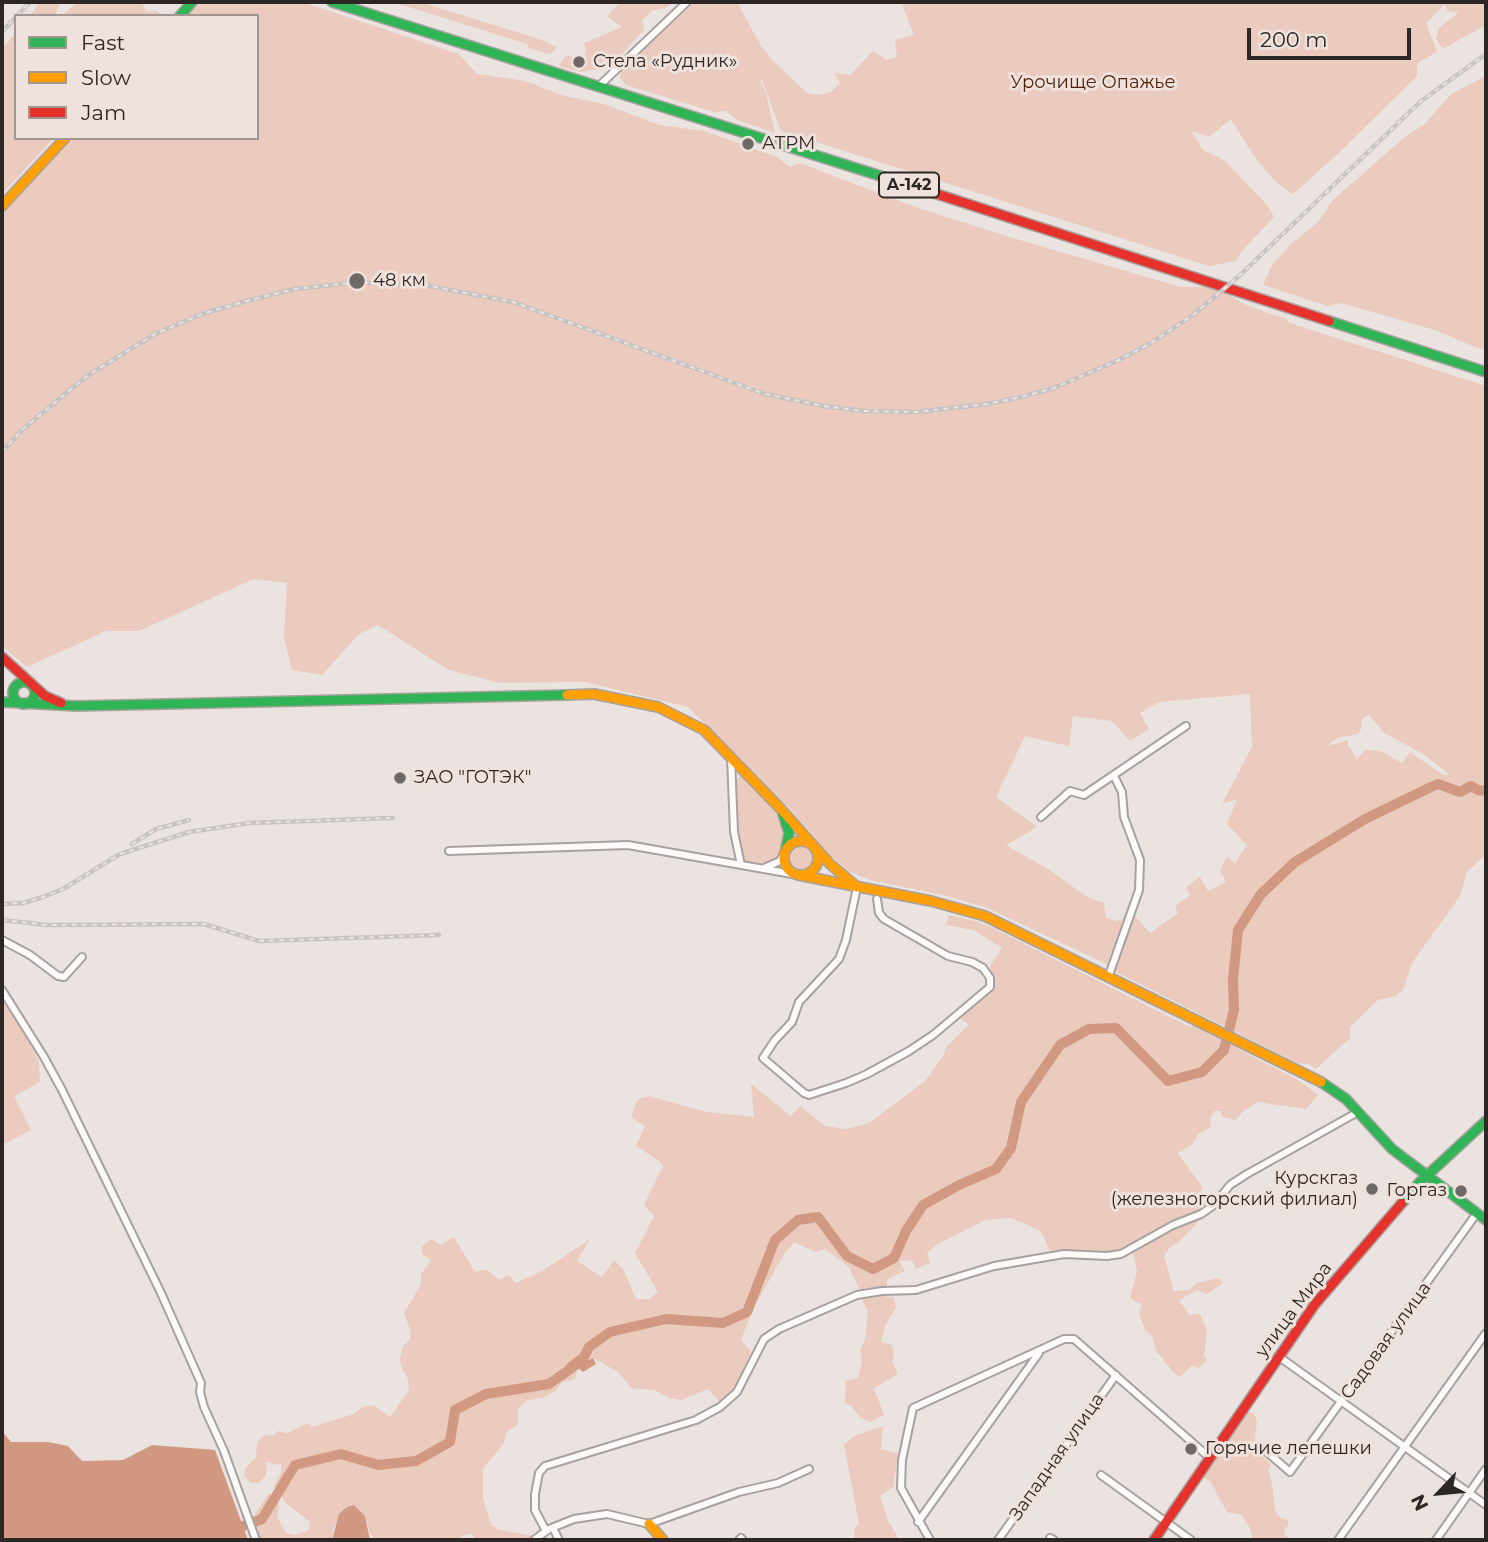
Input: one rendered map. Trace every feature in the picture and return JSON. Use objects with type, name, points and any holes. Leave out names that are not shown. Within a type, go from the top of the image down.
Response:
[{"type":"main road","name":"А-142","points":[[331,2],[913,186],[1486,372]]},
{"type":"main road","points":[[2,206],[63,140]]},
{"type":"main road","points":[[2,658],[12,675],[15,699],[23,704],[30,702],[35,696],[32,684]]},
{"type":"main road","points":[[2,658],[52,699],[76,706]]},
{"type":"main road","points":[[2,700],[22,682],[32,684]]},
{"type":"main road","points":[[2,700],[23,704],[76,706],[594,694],[658,707],[704,730],[835,869],[857,887]]},
{"type":"main road","points":[[779,807],[788,829],[786,865],[797,875],[931,901],[985,916],[1314,1077],[1346,1099],[1392,1149],[1486,1220]]},
{"type":"main road","points":[[785,851],[800,841],[805,841],[815,848],[818,855],[817,865],[808,874],[797,875]]},
{"type":"main road","name":"улица Мира","points":[[1154,1540],[1278,1356],[1330,1285],[1426,1177],[1486,1121]]},
{"type":"main road","points":[[649,1524],[663,1540]]},
{"type":"street","points":[[597,88],[687,2]]},
{"type":"street","points":[[1041,817],[1070,791],[1084,795],[1186,726]]},
{"type":"street","points":[[730,757],[734,832],[741,865]]},
{"type":"street","points":[[1109,975],[1139,890],[1140,860],[1124,817],[1122,792],[1114,776]]},
{"type":"street","points":[[449,851],[628,845],[797,875]]},
{"type":"street","points":[[762,869],[777,863],[785,851]]},
{"type":"street","points":[[857,887],[846,940],[839,959],[799,1002],[792,1022],[763,1058],[809,1095],[867,1074],[909,1051],[933,1035],[990,987],[990,978],[984,968],[948,956],[884,919],[879,914],[877,899]]},
{"type":"street","points":[[2,940],[30,955],[58,976],[64,977],[82,957]]},
{"type":"street","points":[[2,990],[62,1090],[161,1293],[201,1383],[200,1392],[204,1407],[256,1540]]},
{"type":"street","points":[[546,1531],[535,1510],[535,1494],[540,1473],[545,1466],[696,1420],[720,1407],[737,1392],[764,1339],[779,1329],[857,1295],[916,1290],[994,1266],[1064,1254],[1121,1254],[1173,1225],[1201,1214],[1214,1205],[1230,1185],[1358,1112]]},
{"type":"street","name":"Садовая улица","points":[[1261,1446],[1290,1472],[1477,1213]]},
{"type":"street","points":[[1338,1540],[1486,1333]]},
{"type":"street","points":[[930,1540],[901,1489],[902,1460],[913,1408],[1064,1339],[1074,1339],[1210,1458]]},
{"type":"street","points":[[918,1522],[1041,1351]]},
{"type":"street","points":[[1278,1356],[1486,1505]]},
{"type":"street","name":"Западная улица","points":[[998,1540],[1116,1375]]},
{"type":"street","points":[[534,1540],[546,1531],[574,1519],[607,1514],[649,1524],[739,1492],[778,1483],[809,1469]]},
{"type":"street","points":[[1436,1540],[1486,1469]]},
{"type":"street","points":[[1101,1475],[1191,1540]]},
{"type":"street","points":[[553,1528],[559,1540]]},
{"type":"green space","points":[[40,2],[60,2],[56,14],[31,14]]},
{"type":"green space","points":[[78,2],[141,2],[147,12],[155,10],[161,14],[63,14]]},
{"type":"green space","points":[[199,2],[302,2],[459,54],[477,74],[526,81],[561,95],[604,104],[659,125],[704,131],[777,157],[790,167],[800,163],[915,207],[1013,238],[1181,287],[1204,287],[1227,294],[1290,323],[1486,386],[1486,854],[1467,872],[1460,896],[1412,963],[1403,990],[1396,996],[1378,1000],[1350,1027],[1350,1038],[1316,1069],[1308,1064],[1297,1063],[1116,972],[1115,966],[1130,917],[1134,915],[1150,933],[1178,913],[1175,906],[1190,895],[1186,887],[1200,877],[1208,891],[1226,882],[1220,870],[1227,857],[1235,863],[1247,845],[1227,824],[1237,799],[1222,804],[1252,747],[1250,694],[1159,702],[1140,713],[1149,729],[1130,741],[1112,721],[1073,716],[1069,746],[1025,736],[996,797],[1037,827],[1006,845],[1048,869],[1087,897],[1104,903],[1106,918],[1116,921],[1124,919],[1107,964],[987,908],[947,896],[870,880],[848,871],[688,707],[585,682],[500,683],[449,670],[378,625],[359,634],[322,675],[292,670],[284,638],[287,583],[254,579],[139,631],[106,631],[27,667],[2,646],[2,213],[70,140],[259,140],[259,14],[188,14]],"holes":[[[1369,715],[1384,733],[1425,755],[1450,775],[1443,775],[1410,752],[1402,763],[1380,751],[1365,750],[1357,759],[1348,745],[1348,740],[1327,746],[1337,738],[1358,734],[1362,727],[1361,719]]]},
{"type":"green space","points":[[393,2],[420,2],[539,39],[556,47],[550,54],[529,48],[527,44]]},
{"type":"green space","points":[[622,2],[675,2],[653,10],[642,20],[644,30],[619,57],[609,63],[581,72],[559,66],[566,55],[575,58],[574,64],[581,65],[586,51],[584,43],[622,27],[608,17]]},
{"type":"green space","name":"Урочище Опажье","points":[[695,2],[737,2],[761,46],[773,61],[807,93],[820,95],[831,92],[840,83],[834,73],[850,75],[873,51],[886,60],[897,57],[895,40],[914,35],[901,2],[1486,2],[1486,25],[1443,49],[1436,39],[1439,28],[1459,12],[1447,11],[1445,4],[1426,23],[1437,52],[1417,63],[1417,76],[1293,194],[1275,181],[1253,155],[1231,119],[1209,137],[1191,131],[1203,150],[1224,160],[1268,206],[1274,217],[1236,261],[1209,266],[781,131],[762,80],[760,81],[766,93],[775,133],[737,120],[726,111],[714,112],[626,85],[620,78],[621,69]]},
{"type":"green space","points":[[14,35],[14,140],[52,140],[2,194],[2,49]]},
{"type":"green space","points":[[1486,76],[1486,348],[1480,349],[1435,330],[1341,303],[1327,306],[1263,285],[1272,265],[1290,245],[1318,222],[1333,200],[1407,135],[1424,125],[1451,94]]},
{"type":"green space","points":[[741,775],[777,810],[786,831],[784,848],[779,857],[761,865],[745,863],[742,860],[736,821],[735,782]]},
{"type":"green space","points":[[801,844],[810,848],[814,857],[810,866],[801,870],[792,866],[788,857],[792,848]]},
{"type":"green space","points":[[949,915],[993,928],[1188,1026],[1198,1026],[1238,1044],[1240,1050],[1298,1080],[1318,1095],[1306,1109],[1257,1102],[1236,1120],[1222,1117],[1221,1111],[1214,1111],[1210,1119],[1211,1127],[1198,1134],[1192,1145],[1178,1153],[1203,1188],[1198,1193],[1208,1206],[1171,1222],[1116,1252],[1050,1252],[1041,1231],[1011,1218],[985,1220],[936,1245],[927,1253],[930,1263],[916,1269],[912,1260],[899,1261],[905,1271],[887,1279],[887,1288],[859,1289],[849,1267],[825,1249],[816,1252],[794,1242],[753,1309],[741,1340],[751,1351],[732,1391],[720,1402],[708,1389],[681,1400],[669,1398],[655,1390],[631,1388],[618,1372],[593,1358],[589,1360],[577,1356],[574,1364],[577,1369],[575,1379],[563,1382],[543,1398],[528,1400],[518,1408],[518,1424],[506,1433],[504,1443],[483,1469],[483,1500],[492,1526],[533,1536],[529,1540],[478,1540],[471,1534],[461,1536],[461,1540],[376,1540],[370,1533],[365,1516],[334,1525],[332,1540],[260,1540],[254,1516],[269,1493],[279,1504],[277,1517],[286,1533],[296,1535],[309,1530],[310,1522],[287,1504],[274,1486],[281,1472],[281,1463],[274,1465],[267,1461],[266,1475],[259,1483],[251,1483],[244,1476],[246,1467],[256,1458],[257,1443],[264,1435],[272,1436],[278,1431],[287,1433],[308,1423],[312,1427],[374,1405],[390,1417],[409,1390],[408,1379],[400,1359],[403,1346],[410,1340],[411,1332],[404,1313],[421,1284],[421,1274],[431,1260],[422,1254],[422,1246],[431,1239],[441,1245],[454,1237],[475,1272],[486,1269],[499,1280],[508,1275],[516,1283],[542,1271],[590,1239],[577,1261],[602,1277],[614,1260],[623,1269],[636,1299],[649,1299],[658,1292],[635,1253],[654,1216],[644,1205],[663,1166],[636,1146],[645,1126],[631,1117],[638,1099],[649,1096],[707,1112],[754,1117],[751,1084],[791,1116],[800,1106],[825,1126],[846,1129],[869,1123],[925,1081],[947,1046],[969,1025],[957,1015],[990,987],[990,966],[1002,948],[973,930],[946,925]]},
{"type":"green space","points":[[2,999],[26,1035],[39,1063],[40,1082],[14,1096],[31,1130],[2,1145]]},
{"type":"green space","points":[[1202,1217],[1164,1256],[1174,1291],[1190,1290],[1196,1283],[1218,1278],[1223,1283],[1207,1294],[1197,1290],[1179,1300],[1189,1315],[1200,1314],[1207,1330],[1204,1356],[1207,1360],[1199,1368],[1191,1366],[1180,1377],[1156,1351],[1152,1336],[1145,1330],[1139,1314],[1142,1305],[1130,1298],[1137,1271],[1133,1252],[1164,1233]]},
{"type":"green space","points":[[893,1297],[896,1307],[885,1326],[881,1342],[892,1345],[892,1362],[898,1374],[874,1388],[884,1415],[870,1422],[845,1403],[846,1381],[858,1378],[862,1362],[860,1350],[865,1340],[868,1312],[862,1299]]},
{"type":"green space","points":[[1246,1412],[1255,1416],[1257,1422],[1254,1446],[1271,1465],[1268,1469],[1275,1510],[1280,1518],[1288,1520],[1288,1526],[1284,1529],[1285,1535],[1291,1540],[1253,1540],[1242,1515],[1227,1512],[1210,1481],[1203,1477]]},
{"type":"green space","points":[[883,1426],[881,1449],[898,1454],[893,1487],[880,1496],[888,1520],[899,1540],[855,1540],[854,1528],[859,1524],[844,1444],[854,1436]]},
{"type":"shaded area","points":[[577,1356],[589,1360],[593,1358],[596,1364],[583,1372],[574,1365],[567,1373],[564,1372],[567,1364]]},
{"type":"shaded area","points":[[2,1431],[11,1442],[48,1442],[68,1446],[82,1461],[123,1460],[152,1445],[215,1450],[248,1540],[2,1540]]},
{"type":"shaded area","points":[[354,1505],[365,1516],[370,1540],[332,1540],[339,1514]]},
{"type":"waterway","points":[[243,1526],[262,1519],[295,1465],[341,1454],[378,1465],[416,1461],[450,1442],[455,1410],[486,1394],[549,1384],[573,1367],[584,1357],[589,1347],[610,1332],[666,1319],[723,1323],[747,1312],[775,1240],[798,1220],[818,1217],[847,1256],[873,1269],[894,1258],[906,1231],[923,1205],[996,1169],[1011,1148],[1021,1102],[1060,1045],[1089,1029],[1116,1028],[1168,1081],[1202,1072],[1224,1050],[1234,1010],[1233,979],[1238,930],[1261,894],[1295,862],[1365,819],[1429,788],[1438,784],[1460,792],[1471,786],[1486,791]]},
{"type":"railway","points":[[19,14],[30,2]]},
{"type":"railway","points":[[2,32],[14,19]]},
{"type":"railway","points":[[2,452],[23,429],[87,376],[155,334],[202,314],[250,300],[295,289],[340,284],[385,282],[430,286],[513,302],[765,394],[824,406],[862,411],[917,412],[1021,397],[1054,388],[1119,360],[1151,343],[1193,315],[1238,277],[1420,102],[1486,54]]},
{"type":"railway","points":[[2,904],[23,903],[43,897],[63,889],[120,854],[189,832],[249,823],[393,818]]},
{"type":"railway","points":[[132,844],[156,829],[189,820]]},
{"type":"railway","points":[[2,920],[47,925],[204,924],[259,941],[439,935]]},
{"type":"traffic: fast","points":[[182,14],[192,2]]},
{"type":"traffic: fast","points":[[332,2],[909,185]]},
{"type":"traffic: fast","points":[[1329,321],[1486,372]]},
{"type":"traffic: fast","points":[[24,682],[32,685],[35,693],[32,701],[24,704],[16,701],[13,693],[16,685],[24,682]]},
{"type":"traffic: fast","points":[[2,702],[76,706],[567,695]]},
{"type":"traffic: fast","points":[[783,814],[789,833],[786,848]]},
{"type":"traffic: fast","points":[[1321,1082],[1346,1099],[1392,1149],[1486,1220]]},
{"type":"traffic: fast","points":[[1402,1203],[1420,1182],[1486,1121]]},
{"type":"traffic: slow","points":[[2,206],[63,140]]},
{"type":"traffic: slow","points":[[567,695],[594,694],[658,707],[704,730],[830,864],[857,887]]},
{"type":"traffic: slow","points":[[801,841],[813,846],[818,858],[813,870],[801,875],[789,870],[784,858],[789,846],[801,841]]},
{"type":"traffic: slow","points":[[798,875],[931,901],[985,916],[1321,1082]]},
{"type":"traffic: slow","points":[[649,1524],[663,1540]]},
{"type":"traffic: jam","points":[[909,185],[1329,321]]},
{"type":"traffic: jam","points":[[2,657],[45,696],[61,703]]},
{"type":"traffic: jam","points":[[1154,1540],[1315,1304],[1402,1203]]},
{"type":"place","name":"Стела «Рудник»","points":[[579,62]]},
{"type":"place","name":"АТРМ","points":[[748,144]]},
{"type":"place","name":"48 км","points":[[357,281]]},
{"type":"place","name":"ЗАО \"ГОТЭК\"","points":[[400,778]]},
{"type":"place","name":"Курскгаз (железногорский филиал)","points":[[1372,1189]]},
{"type":"place","name":"Горгаз","points":[[1461,1191]]},
{"type":"place","name":"Горячие лепешки","points":[[1191,1449]]}]
